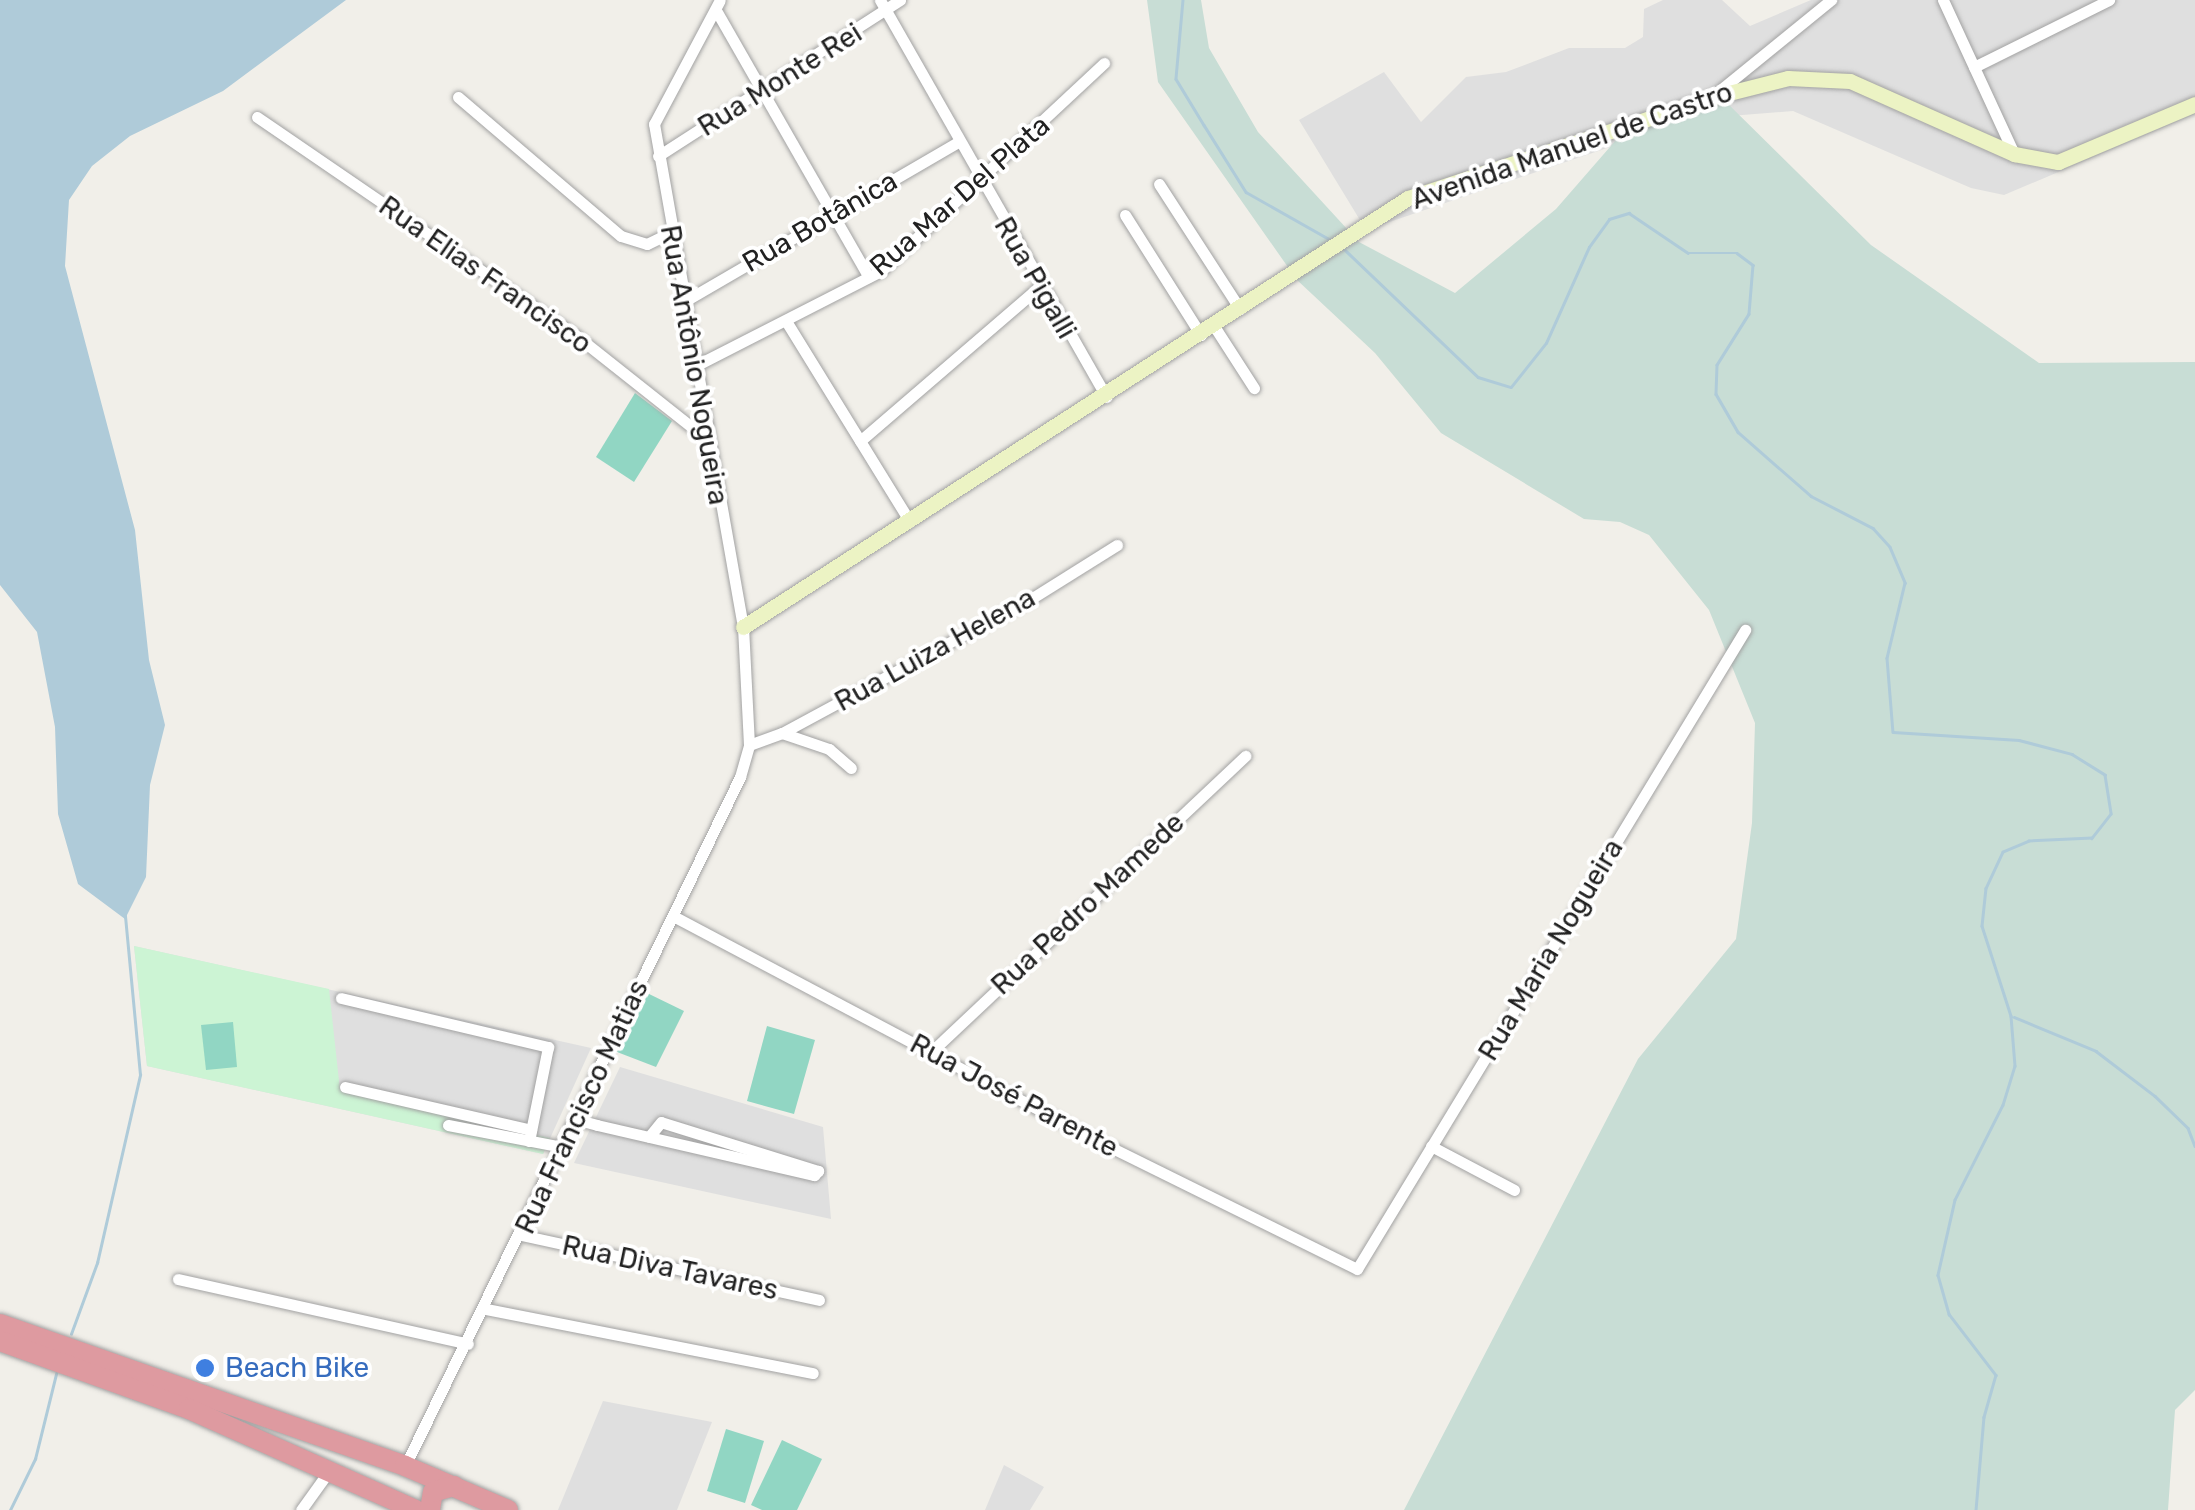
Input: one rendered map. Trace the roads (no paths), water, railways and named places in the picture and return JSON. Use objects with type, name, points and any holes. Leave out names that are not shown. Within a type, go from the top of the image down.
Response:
[{"type":"highway","points":[[0,1324],[405,1466],[508,1510]]},
{"type":"highway","points":[[0,1341],[189,1410],[416,1510]]},
{"type":"highway","points":[[430,1510],[432,1492],[454,1486]]},
{"type":"street","name":"Rua Monte Rei","points":[[658,156],[765,91],[885,6],[900,0]]},
{"type":"street","points":[[1712,97],[1831,0]]},
{"type":"street","points":[[1943,0],[2014,154]]},
{"type":"street","points":[[1974,67],[2108,0]]},
{"type":"street","points":[[718,6],[869,278]]},
{"type":"street","name":"Rua Antônio Nogueira","points":[[718,6],[654,118],[670,233],[743,627],[749,745]]},
{"type":"street","name":"Rua Pigalli","points":[[885,6],[1038,288],[1106,398]]},
{"type":"street","name":"Rua Mar Del Plata","points":[[695,366],[869,278],[980,184],[1104,63]]},
{"type":"street","name":"Avenida Manuel de Castro","points":[[743,627],[1106,398],[1408,198],[1712,97],[1788,78],[1840,79],[2014,154],[2058,162],[2082,157],[2195,104]]},
{"type":"street","points":[[458,97],[621,236],[647,244],[670,233]]},
{"type":"street","name":"Rua Elias Francisco","points":[[257,117],[578,337],[708,440]]},
{"type":"street","name":"Rua Botânica","points":[[684,301],[956,142]]},
{"type":"street","points":[[1159,184],[1240,309]]},
{"type":"street","points":[[1124,215],[1254,388]]},
{"type":"street","points":[[860,442],[1038,288]]},
{"type":"street","points":[[786,321],[910,522]]},
{"type":"street","name":"Rua Luiza Helena","points":[[749,745],[782,733],[1117,545]]},
{"type":"street","name":"Rua Maria Nogueira","points":[[1357,1270],[1746,630]]},
{"type":"street","points":[[782,733],[829,749],[851,768]]},
{"type":"street","name":"Rua Francisco Matias","points":[[405,1466],[486,1309],[674,916],[740,777],[749,745]]},
{"type":"street","name":"Rua Pedro Mamede","points":[[931,1052],[1245,756]]},
{"type":"street","name":"Rua José Parente","points":[[674,916],[1357,1270]]},
{"type":"street","points":[[341,998],[548,1047],[530,1135]]},
{"type":"street","points":[[346,1087],[562,1147]]},
{"type":"street","points":[[575,1119],[648,1137],[814,1175],[818,1173],[661,1122],[648,1137]]},
{"type":"street","points":[[448,1124],[530,1135]]},
{"type":"street","points":[[1431,1146],[1514,1190]]},
{"type":"street","name":"Rua Diva Tavares","points":[[521,1235],[819,1300]]},
{"type":"street","points":[[178,1279],[468,1344]]},
{"type":"street","points":[[486,1309],[813,1373]]},
{"type":"street","points":[[301,1510],[329,1471]]},
{"type":"water","points":[[0,0],[346,0],[223,91],[130,136],[92,166],[69,200],[65,266],[135,530],[149,660],[165,725],[150,785],[146,877],[125,919],[78,884],[58,814],[55,727],[37,632],[0,585]]},
{"type":"waterway","points":[[1183,0],[1176,79],[1204,125],[1246,192],[1331,240]]},
{"type":"waterway","points":[[1342,247],[1478,377],[1511,387],[1546,343],[1589,247],[1609,219],[1629,213],[1688,253],[1737,253],[1753,265],[1749,314],[1717,365],[1716,394],[1738,432],[1811,496],[1873,528],[1890,547],[1905,583],[1887,658],[1893,732],[2019,740],[2072,754],[2105,775],[2111,814],[2092,838],[2029,841],[2003,852],[1986,888],[1982,926],[2011,1016],[2015,1066],[2003,1105],[1955,1200],[1938,1275],[1949,1314],[1996,1375],[1984,1417],[1976,1510]]},
{"type":"waterway","points":[[71,1334],[97,1263],[140,1075],[125,916]]},
{"type":"waterway","points":[[2014,1017],[2096,1051],[2155,1096],[2188,1128],[2195,1146]]},
{"type":"waterway","points":[[10,1510],[35,1459],[56,1374]]},
{"type":"place","name":"Beach Bike","points":[[205,1368]]}]
